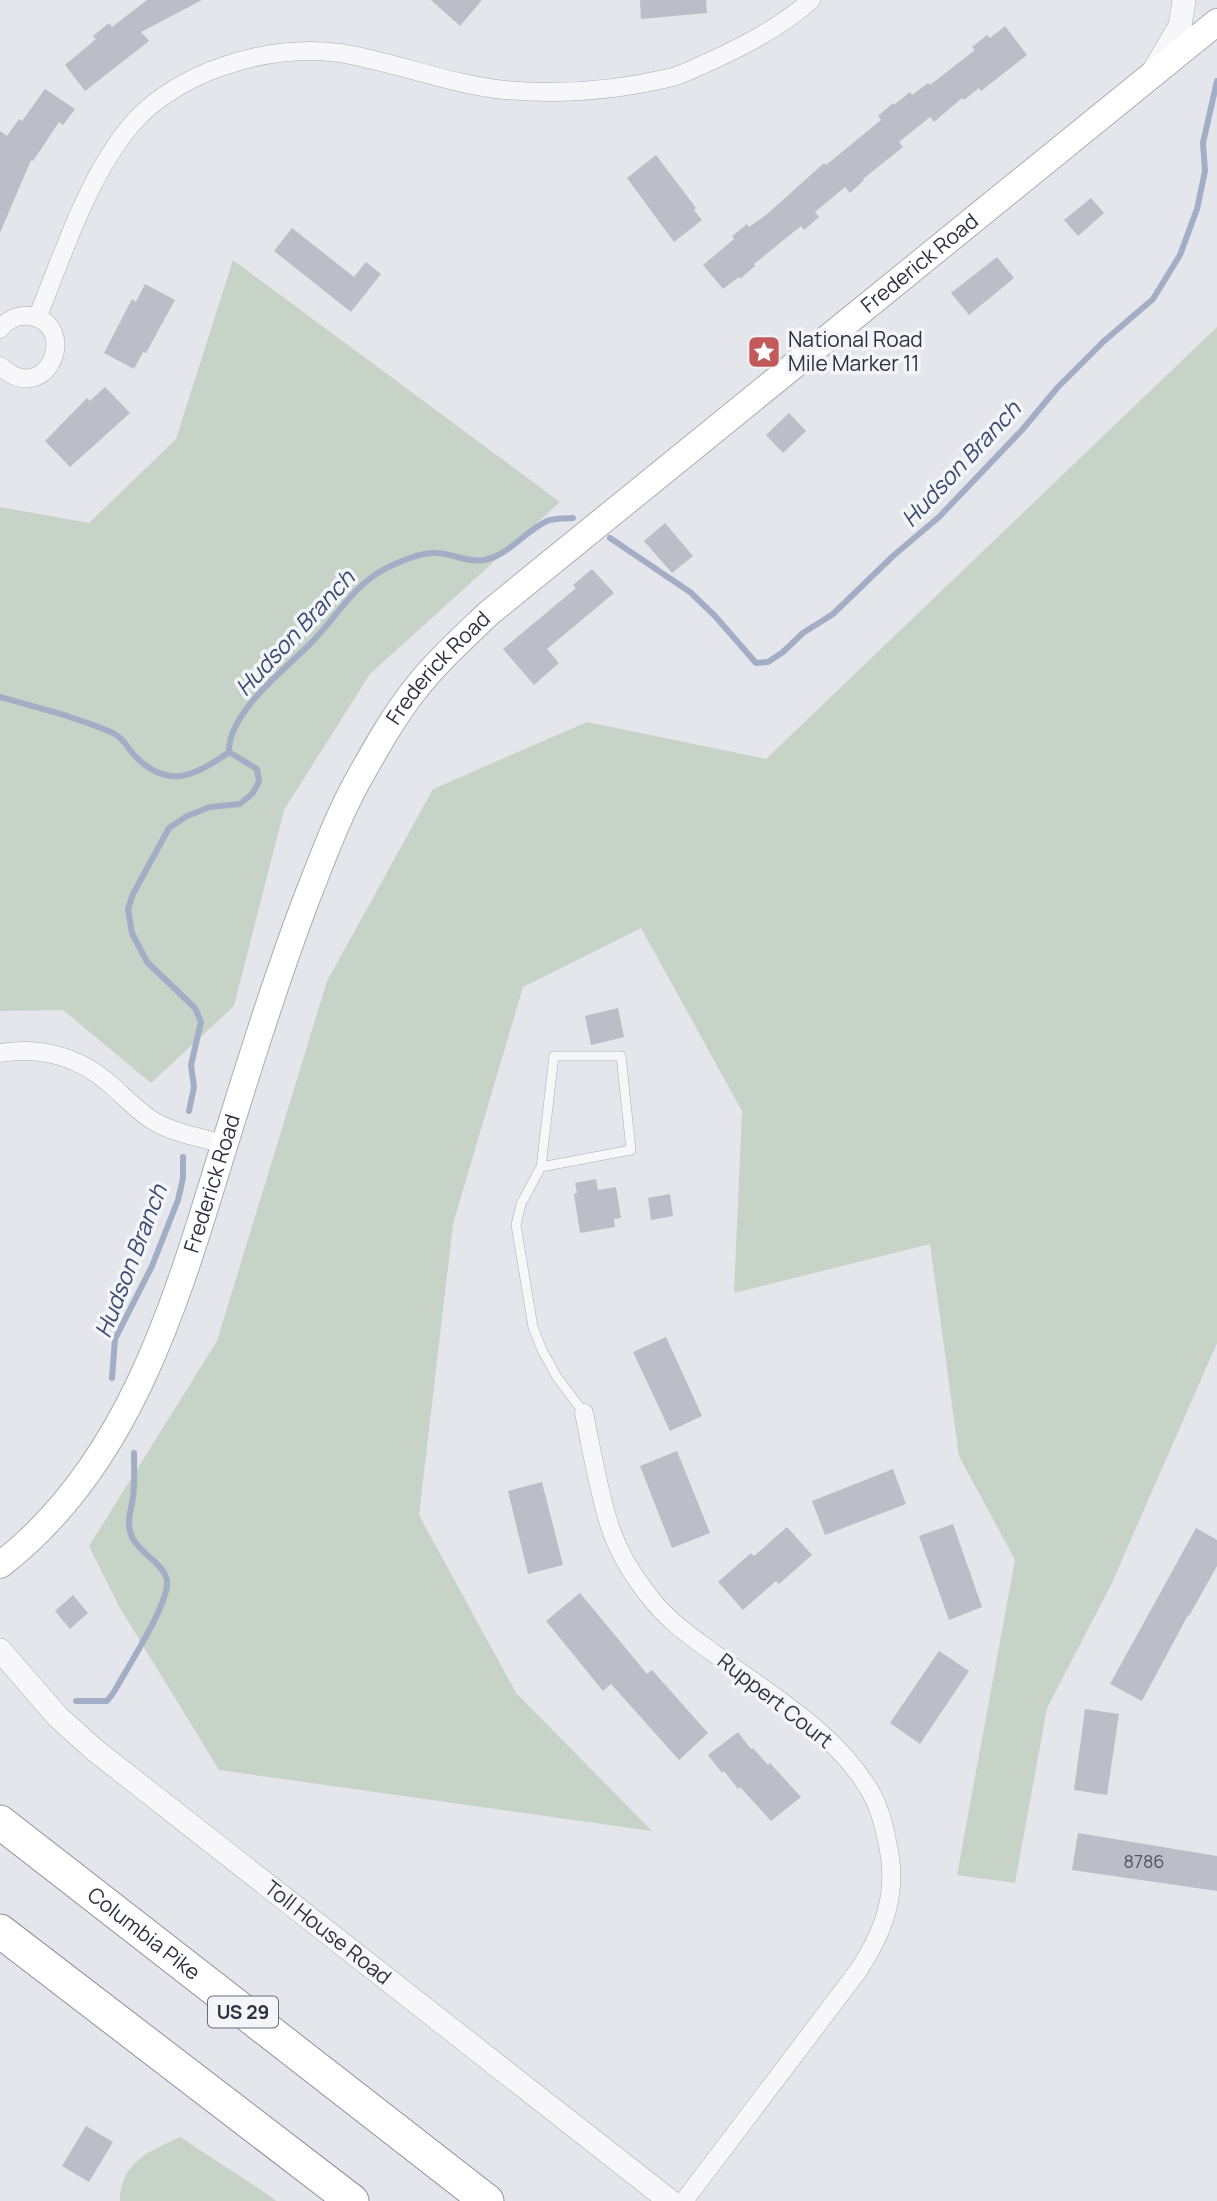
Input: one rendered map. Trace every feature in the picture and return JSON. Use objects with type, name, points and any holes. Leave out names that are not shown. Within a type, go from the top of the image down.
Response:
[{"type":"highway","name":"Columbia Pike","points":[[0,1822],[487,2201]]},
{"type":"highway","points":[[0,1931],[352,2201]]},
{"type":"main road","name":"Frederick Road","points":[[0,1565],[52,1518],[86,1477],[118,1426],[155,1348],[185,1272],[282,964],[320,863],[357,782],[388,728],[414,691],[489,613],[1217,22]]},
{"type":"street","points":[[37,318],[84,204],[110,155],[133,122],[166,95],[198,76],[251,57],[282,52],[339,53],[455,82],[505,90],[558,91],[616,87],[676,76],[726,54],[798,12],[811,0]]},
{"type":"street","points":[[1154,71],[1180,26],[1184,0]]},
{"type":"street","points":[[0,329],[15,317],[37,318],[48,325],[54,334],[56,353],[52,363],[38,376],[27,379],[17,378],[0,366]]},
{"type":"street","points":[[0,1053],[16,1050],[40,1051],[92,1068],[136,1109],[156,1122],[179,1132],[225,1144]]},
{"type":"street","name":"Ruppert Court","points":[[584,1413],[610,1528],[649,1598],[679,1628],[831,1742],[853,1766],[872,1793],[884,1824],[889,1850],[892,1883],[876,1945],[684,2201]]},
{"type":"street","name":"Toll House Road","points":[[0,1650],[58,1717],[96,1751],[670,2201]]},
{"type":"lane","points":[[541,1167],[631,1150],[621,1056],[554,1056],[541,1167],[521,1204],[516,1225],[533,1327],[541,1350],[556,1377],[584,1413]]},
{"type":"green space","points":[[233,260],[560,502],[370,674],[284,810],[234,1006],[151,1083],[63,1010],[0,1011],[0,507],[89,523],[176,439]]},
{"type":"green space","points":[[1217,327],[1217,1343],[1111,1585],[1047,1708],[1015,1883],[957,1875],[1015,1560],[959,1456],[930,1244],[734,1293],[742,1111],[641,928],[523,987],[453,1224],[419,1515],[516,1693],[652,1831],[219,1770],[120,1608],[89,1546],[217,1341],[327,981],[433,789],[587,722],[766,759]]},
{"type":"green space","points":[[180,2137],[276,2201],[120,2201],[121,2188],[131,2167],[148,2153]]},
{"type":"building","points":[[147,0],[202,0],[141,32],[149,41],[85,91],[65,65],[96,39],[93,36],[109,23],[112,27]]},
{"type":"building","points":[[431,0],[482,0],[460,26]]},
{"type":"building","points":[[640,0],[706,0],[707,13],[641,19]]},
{"type":"building","points":[[1005,26],[1027,55],[981,91],[979,88],[964,100],[962,98],[934,122],[930,117],[899,142],[903,147],[850,193],[845,187],[815,212],[819,217],[804,230],[801,226],[754,264],[740,279],[739,277],[723,289],[703,265],[734,239],[732,236],[747,224],[749,227],[766,215],[824,163],[826,165],[881,120],[878,116],[893,103],[894,105],[910,92],[912,95],[928,83],[930,85],[975,50],[972,47],[987,35],[990,38]]},
{"type":"building","points":[[45,89],[75,109],[63,125],[59,122],[33,161],[31,160],[0,233],[0,131],[7,136],[19,119],[22,121]]},
{"type":"building","points":[[656,155],[702,220],[674,242],[627,178]]},
{"type":"building","points":[[1091,198],[1104,213],[1078,236],[1064,220]]},
{"type":"building","points":[[292,228],[354,277],[366,262],[381,274],[351,312],[274,251]]},
{"type":"building","points":[[997,257],[1014,278],[969,315],[951,293]]},
{"type":"building","points":[[145,284],[175,300],[146,353],[143,352],[134,369],[104,353],[132,299],[136,302]]},
{"type":"building","points":[[105,387],[130,413],[70,467],[45,441],[87,398],[90,401]]},
{"type":"building","points":[[789,413],[806,431],[783,453],[766,435]]},
{"type":"building","points":[[665,523],[693,556],[672,573],[644,541]]},
{"type":"building","points":[[592,569],[614,593],[547,649],[559,663],[534,685],[503,649],[576,588],[573,585]]},
{"type":"building","points":[[618,1008],[624,1037],[591,1045],[585,1016]]},
{"type":"building","points":[[596,1179],[598,1190],[616,1187],[621,1218],[614,1219],[615,1227],[580,1233],[575,1183]]},
{"type":"building","points":[[670,1194],[673,1216],[651,1220],[648,1198]]},
{"type":"building","points":[[666,1337],[702,1416],[670,1431],[633,1352]]},
{"type":"building","points":[[677,1451],[710,1533],[672,1548],[640,1466]]},
{"type":"building","points":[[893,1469],[906,1504],[825,1535],[812,1501]]},
{"type":"building","points":[[542,1482],[563,1565],[528,1574],[508,1491]]},
{"type":"building","points":[[953,1524],[982,1607],[949,1620],[919,1536]]},
{"type":"building","points":[[787,1527],[812,1555],[779,1584],[776,1581],[743,1610],[718,1582],[751,1553],[754,1556]]},
{"type":"building","points":[[1196,1528],[1217,1540],[1217,1566],[1142,1701],[1110,1684]]},
{"type":"building","points":[[580,1593],[647,1674],[652,1670],[708,1733],[679,1760],[611,1684],[603,1691],[546,1621]]},
{"type":"building","points":[[73,1595],[88,1613],[70,1629],[55,1611]]},
{"type":"building","points":[[939,1651],[969,1671],[920,1744],[890,1723]]},
{"type":"building","points":[[1085,1709],[1119,1714],[1107,1795],[1074,1790]]},
{"type":"building","points":[[738,1732],[751,1749],[768,1765],[770,1763],[801,1797],[771,1821],[740,1787],[738,1789],[724,1771],[722,1773],[708,1755]]},
{"type":"building","points":[[1078,1833],[1217,1856],[1217,1891],[1072,1870]]},
{"type":"building","points":[[86,2126],[113,2142],[89,2182],[62,2166]]},
{"type":"waterway","name":"Hudson Branch","points":[[610,538],[690,592],[756,663],[768,662],[783,652],[803,633],[833,614],[893,556],[939,517],[1022,430],[1058,387],[1103,342],[1153,299],[1180,255],[1197,209],[1205,171],[1203,143],[1217,81]]},
{"type":"waterway","name":"Hudson Branch","points":[[189,1111],[194,1087],[191,1065],[201,1022],[195,1008],[147,962],[132,933],[128,909],[133,894],[169,828],[187,816],[210,807],[240,804],[253,793],[259,781],[257,769],[229,752],[231,737],[238,722],[260,692],[311,643],[369,579],[395,564],[426,554],[442,553],[478,561],[493,558],[547,521],[573,518]]},
{"type":"waterway","points":[[0,697],[71,717],[113,733],[120,737],[147,767],[171,776],[193,773],[229,752]]},
{"type":"waterway","name":"Hudson Branch","points":[[112,1378],[115,1339],[152,1266],[178,1200],[183,1178],[183,1157]]},
{"type":"waterway","name":"Hudson Branch","points":[[76,1701],[107,1701],[145,1639],[165,1596],[167,1585],[164,1572],[137,1545],[129,1528],[134,1486],[134,1453]]},
{"type":"place","name":"National Road Mile Marker 11","points":[[764,352]]}]
